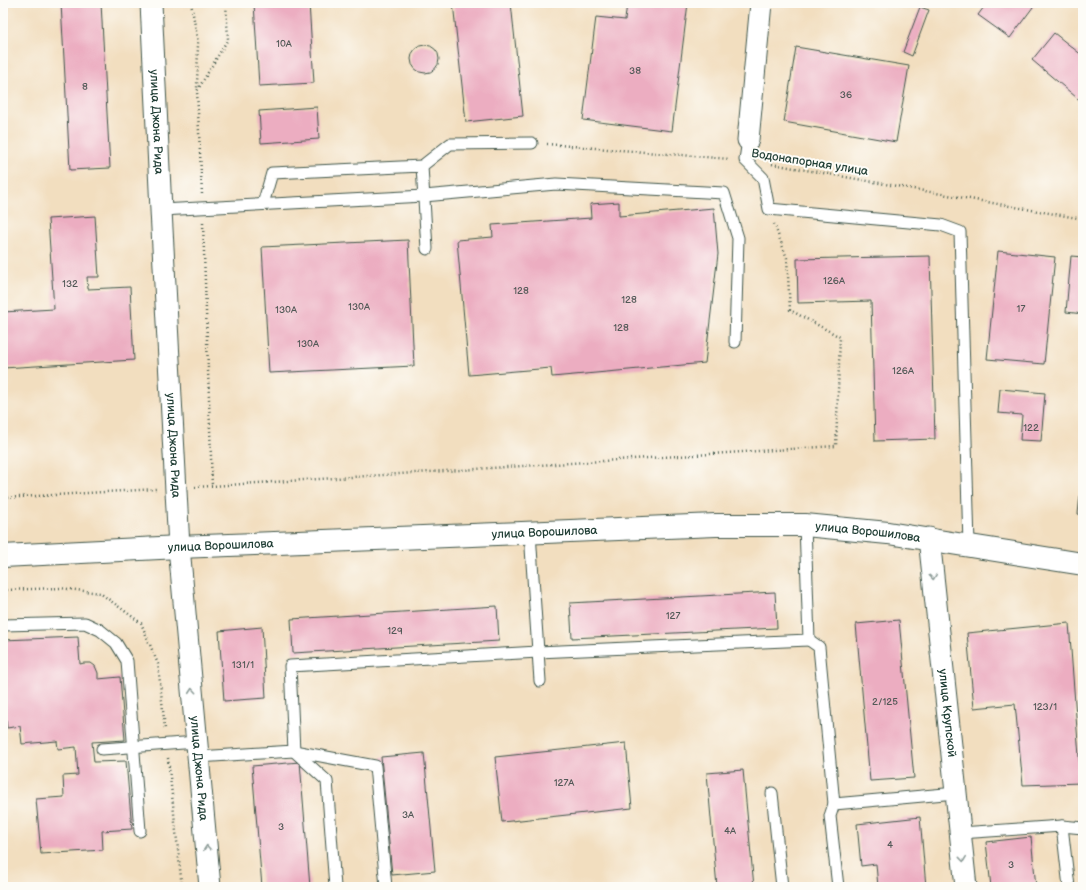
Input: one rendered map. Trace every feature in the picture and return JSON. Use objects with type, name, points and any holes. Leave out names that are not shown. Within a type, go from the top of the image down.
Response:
[{"type":"main road","name":"улица Ворошилова","points":[[3,556],[179,547],[716,525],[805,525],[929,538],[969,546],[1083,564]]},
{"type":"street","name":"улица Джона Рида","points":[[151,3],[179,547],[210,887]]},
{"type":"street","points":[[746,150],[761,3]]},
{"type":"street","name":"улица Крупской","points":[[929,538],[966,887]]},
{"type":"lane","points":[[263,204],[272,173],[422,166],[450,144],[532,143]]},
{"type":"lane","points":[[746,150],[763,178],[769,209],[941,225],[960,232],[969,546]]},
{"type":"lane","points":[[422,166],[427,249]]},
{"type":"lane","points":[[161,210],[424,196],[556,184],[724,193],[738,238],[734,342]]},
{"type":"lane","points":[[805,525],[809,640]]},
{"type":"lane","points":[[530,533],[540,680]]},
{"type":"lane","points":[[3,625],[85,623],[100,630],[116,643],[127,661],[140,831]]},
{"type":"lane","points":[[335,887],[327,781],[294,752],[290,666],[538,652],[809,640],[819,647],[834,804],[830,816],[838,887]]},
{"type":"lane","points":[[102,749],[134,747],[294,752],[375,766],[386,887]]},
{"type":"lane","points":[[772,793],[782,887]]},
{"type":"lane","points":[[834,804],[956,793]]},
{"type":"lane","points":[[1062,826],[1069,887]]},
{"type":"lane","points":[[960,833],[1062,826],[1083,828]]},
{"type":"path","points":[[191,3],[198,42],[197,91],[212,486]]},
{"type":"path","points":[[197,91],[228,39],[226,3]]},
{"type":"path","name":"Водонапорная улица","points":[[532,143],[746,150],[781,165],[1083,219]]},
{"type":"path","points":[[3,498],[836,446],[840,337],[790,310],[787,258],[769,209]]},
{"type":"building","points":[[61,3],[101,3],[110,168],[70,170]]},
{"type":"building","points":[[254,3],[309,3],[314,83],[259,86]]},
{"type":"building","points":[[453,3],[511,3],[523,116],[466,122]]},
{"type":"building","points":[[627,3],[688,3],[672,131],[583,120],[596,17],[625,20]]},
{"type":"building","points":[[987,3],[1036,3],[1010,38],[978,15]]},
{"type":"building","points":[[920,7],[929,10],[912,56],[903,52]]},
{"type":"building","points":[[1054,33],[1083,56],[1083,103],[1032,60]]},
{"type":"building","points":[[425,45],[435,49],[439,59],[435,69],[425,73],[415,69],[411,59],[415,49]]},
{"type":"building","points":[[796,47],[909,66],[896,142],[784,122]]},
{"type":"building","points":[[317,107],[319,139],[261,143],[259,111]]},
{"type":"building","points":[[619,202],[619,216],[714,208],[718,254],[705,363],[552,377],[551,368],[469,375],[457,240],[493,237],[492,225],[591,218],[590,204]]},
{"type":"building","points":[[95,216],[99,277],[87,277],[88,289],[130,287],[134,360],[3,368],[3,312],[54,309],[48,219]]},
{"type":"building","points":[[408,240],[414,366],[269,373],[262,247]]},
{"type":"building","points":[[998,251],[1055,257],[1044,364],[987,359]]},
{"type":"building","points":[[930,256],[935,439],[875,441],[871,301],[798,303],[797,259]]},
{"type":"building","points":[[1071,256],[1083,257],[1083,314],[1066,312]]},
{"type":"building","points":[[1000,389],[1045,393],[1041,441],[1020,440],[1022,415],[998,413]]},
{"type":"building","points":[[1081,485],[1083,486],[1083,515],[1078,514]]},
{"type":"building","points":[[775,592],[777,628],[572,638],[570,603]]},
{"type":"building","points":[[497,606],[499,641],[293,653],[291,619]]},
{"type":"building","points":[[899,620],[914,778],[870,781],[856,624]]},
{"type":"building","points":[[1069,623],[1081,783],[1023,785],[1015,704],[974,708],[967,633]]},
{"type":"building","points":[[262,627],[266,698],[224,701],[219,631]]},
{"type":"building","points":[[78,637],[80,664],[91,663],[95,666],[98,673],[98,679],[120,677],[125,740],[92,742],[94,762],[126,761],[132,829],[102,831],[103,850],[41,854],[36,799],[64,797],[63,776],[78,775],[76,747],[58,749],[57,741],[22,744],[20,726],[7,728],[6,718],[3,718],[3,640]]},
{"type":"building","points":[[626,743],[632,808],[502,822],[495,757]]},
{"type":"building","points":[[424,753],[435,871],[392,875],[381,757]]},
{"type":"building","points":[[300,762],[310,887],[262,887],[252,766]]},
{"type":"building","points":[[743,770],[754,887],[717,887],[707,773]]},
{"type":"building","points":[[920,817],[926,887],[878,887],[876,864],[861,866],[857,824]]},
{"type":"building","points":[[1031,837],[1036,887],[991,887],[986,842]]}]
